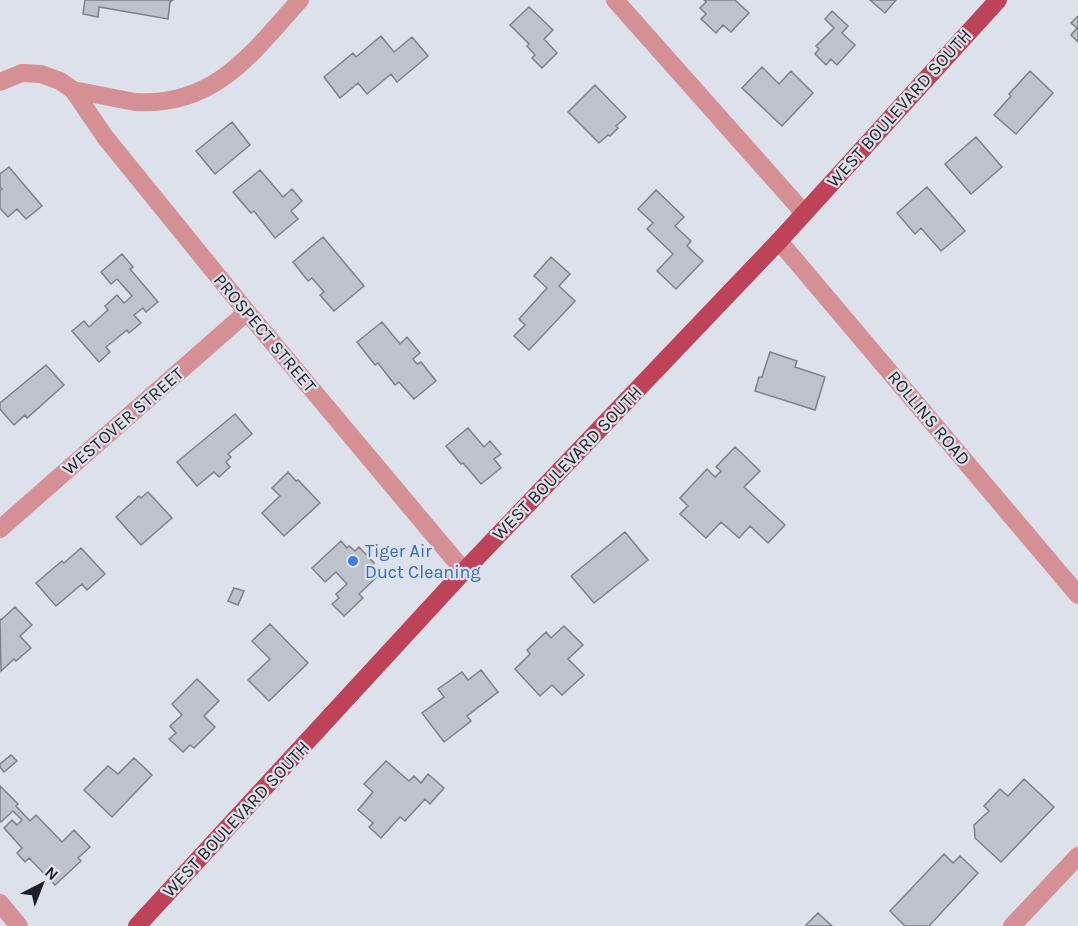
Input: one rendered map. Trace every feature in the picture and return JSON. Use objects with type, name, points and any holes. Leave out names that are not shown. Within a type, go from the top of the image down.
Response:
[{"type":"main road","name":"WEST BOULEVARD SOUTH","points":[[137,926],[464,571],[779,241],[998,0]]},
{"type":"street","points":[[0,82],[22,73],[41,74],[60,81],[73,90],[145,103],[174,100],[201,91],[224,78],[246,60],[300,0]]},
{"type":"street","points":[[615,0],[804,213]]},
{"type":"street","name":"PROSPECT STREET","points":[[73,90],[105,137],[247,312],[464,571]]},
{"type":"street","name":"ROLLINS ROAD","points":[[779,241],[1078,596]]},
{"type":"street","name":"WESTOVER STREET","points":[[0,529],[247,312]]},
{"type":"street","points":[[1012,926],[1078,856]]},
{"type":"street","points":[[0,903],[19,926]]},
{"type":"building","points":[[85,0],[173,0],[170,2],[168,19],[99,7],[98,17],[83,14]]},
{"type":"building","points":[[704,0],[735,0],[749,13],[731,32],[723,25],[716,33],[701,19],[706,14],[700,8],[706,2]]},
{"type":"building","points":[[870,0],[896,0],[885,13]]},
{"type":"building","points":[[529,7],[553,30],[544,39],[557,53],[542,68],[532,58],[535,55],[527,46],[529,44],[510,25]]},
{"type":"building","points":[[832,11],[848,26],[842,33],[855,45],[837,65],[831,59],[826,65],[815,54],[819,49],[816,46],[834,28],[825,19]]},
{"type":"building","points":[[1078,16],[1078,42],[1071,35],[1077,28],[1071,23]]},
{"type":"building","points":[[381,36],[394,52],[412,37],[428,56],[397,82],[391,74],[367,94],[358,83],[340,98],[324,77],[353,53],[356,57]]},
{"type":"building","points":[[762,67],[779,84],[791,71],[813,93],[782,126],[742,88]]},
{"type":"building","points":[[1030,71],[1053,93],[1016,134],[994,115]]},
{"type":"building","points":[[595,85],[626,117],[616,126],[618,128],[610,136],[608,135],[599,143],[568,112]]},
{"type":"building","points":[[232,122],[250,145],[215,174],[196,151]]},
{"type":"building","points":[[976,137],[1002,167],[971,194],[945,164]]},
{"type":"building","points":[[9,167],[42,206],[26,219],[17,209],[8,217],[0,208],[0,190],[2,189],[0,174]]},
{"type":"building","points":[[260,170],[283,197],[292,189],[302,201],[291,211],[298,219],[275,238],[254,211],[251,213],[233,192]]},
{"type":"building","points":[[927,187],[965,231],[941,251],[921,228],[915,234],[897,213]]},
{"type":"building","points":[[656,190],[684,217],[675,226],[691,241],[687,246],[703,261],[676,289],[657,271],[673,254],[647,229],[653,223],[638,209]]},
{"type":"building","points":[[323,237],[364,286],[334,311],[320,295],[324,292],[312,278],[308,281],[293,262]]},
{"type":"building","points":[[122,254],[133,267],[130,269],[158,302],[146,312],[143,308],[134,315],[141,323],[129,333],[127,330],[106,347],[110,352],[99,362],[72,331],[84,321],[89,327],[108,310],[105,306],[117,295],[124,303],[132,296],[117,279],[111,284],[101,272]]},
{"type":"building","points":[[551,257],[570,274],[559,286],[575,301],[529,350],[514,336],[525,325],[519,319],[547,288],[534,276]]},
{"type":"building","points":[[382,322],[400,344],[407,337],[420,353],[413,359],[417,364],[421,362],[436,381],[414,399],[399,382],[395,385],[378,363],[375,365],[357,342]]},
{"type":"building","points":[[770,352],[797,361],[795,367],[825,377],[815,410],[755,391]]},
{"type":"building","points":[[46,365],[64,385],[27,418],[25,415],[14,425],[0,409],[0,403]]},
{"type":"building","points":[[235,414],[252,434],[228,454],[231,457],[226,462],[230,467],[219,477],[214,472],[197,486],[177,462]]},
{"type":"building","points":[[468,428],[484,447],[490,441],[501,454],[494,459],[501,468],[481,484],[446,446]]},
{"type":"building","points":[[735,447],[760,471],[744,487],[785,525],[768,543],[750,526],[739,538],[721,522],[706,538],[680,514],[688,506],[680,498],[707,469],[715,477],[721,471],[716,467]]},
{"type":"building","points":[[288,472],[320,503],[284,536],[262,513],[280,496],[272,488]]},
{"type":"building","points":[[148,492],[172,518],[141,545],[116,517],[139,496],[141,498]]},
{"type":"building","points":[[625,532],[648,560],[594,603],[571,576]]},
{"type":"building","points":[[341,541],[347,548],[349,546],[355,551],[359,547],[381,573],[359,594],[363,598],[344,616],[332,604],[339,598],[336,594],[347,584],[336,572],[325,582],[312,568]]},
{"type":"building","points":[[81,548],[105,574],[87,590],[82,584],[56,606],[36,583]]},
{"type":"building","points":[[234,588],[244,591],[238,605],[228,601]]},
{"type":"building","points":[[15,607],[32,625],[20,636],[31,648],[1,671],[0,619]]},
{"type":"building","points":[[270,624],[308,663],[269,701],[248,680],[270,659],[252,641]]},
{"type":"building","points":[[564,626],[583,645],[568,659],[584,675],[562,695],[552,685],[540,696],[515,669],[530,654],[527,650],[546,632],[551,638]]},
{"type":"building","points":[[481,670],[498,692],[467,716],[471,721],[444,742],[422,713],[444,697],[438,689],[462,672],[468,680]]},
{"type":"building","points":[[197,679],[219,701],[204,716],[215,727],[194,748],[190,745],[183,752],[169,739],[176,733],[170,726],[182,715],[172,704]]},
{"type":"building","points":[[11,755],[17,761],[4,772],[0,764]]},
{"type":"building","points":[[134,758],[152,775],[112,817],[84,790],[108,766],[118,774]]},
{"type":"building","points":[[386,761],[409,781],[414,776],[421,783],[428,774],[444,788],[430,804],[425,799],[405,821],[400,817],[381,838],[369,827],[373,823],[358,810],[373,792],[364,784]]},
{"type":"building","points":[[1024,779],[1054,807],[1001,862],[975,838],[974,825],[989,811],[984,806],[1000,789],[1008,796]]},
{"type":"building","points":[[0,786],[18,804],[16,806],[30,821],[36,815],[62,842],[74,830],[90,847],[78,858],[81,861],[55,885],[29,858],[25,862],[17,853],[22,848],[4,828],[12,820],[17,825],[22,820],[13,811],[0,821]]},
{"type":"building","points":[[944,854],[953,863],[960,856],[978,873],[929,926],[905,926],[890,911]]},
{"type":"building","points":[[818,913],[832,926],[807,926]]},
{"type":"place","name":"Tiger Air Duct Cleaning","points":[[353,561]]}]
